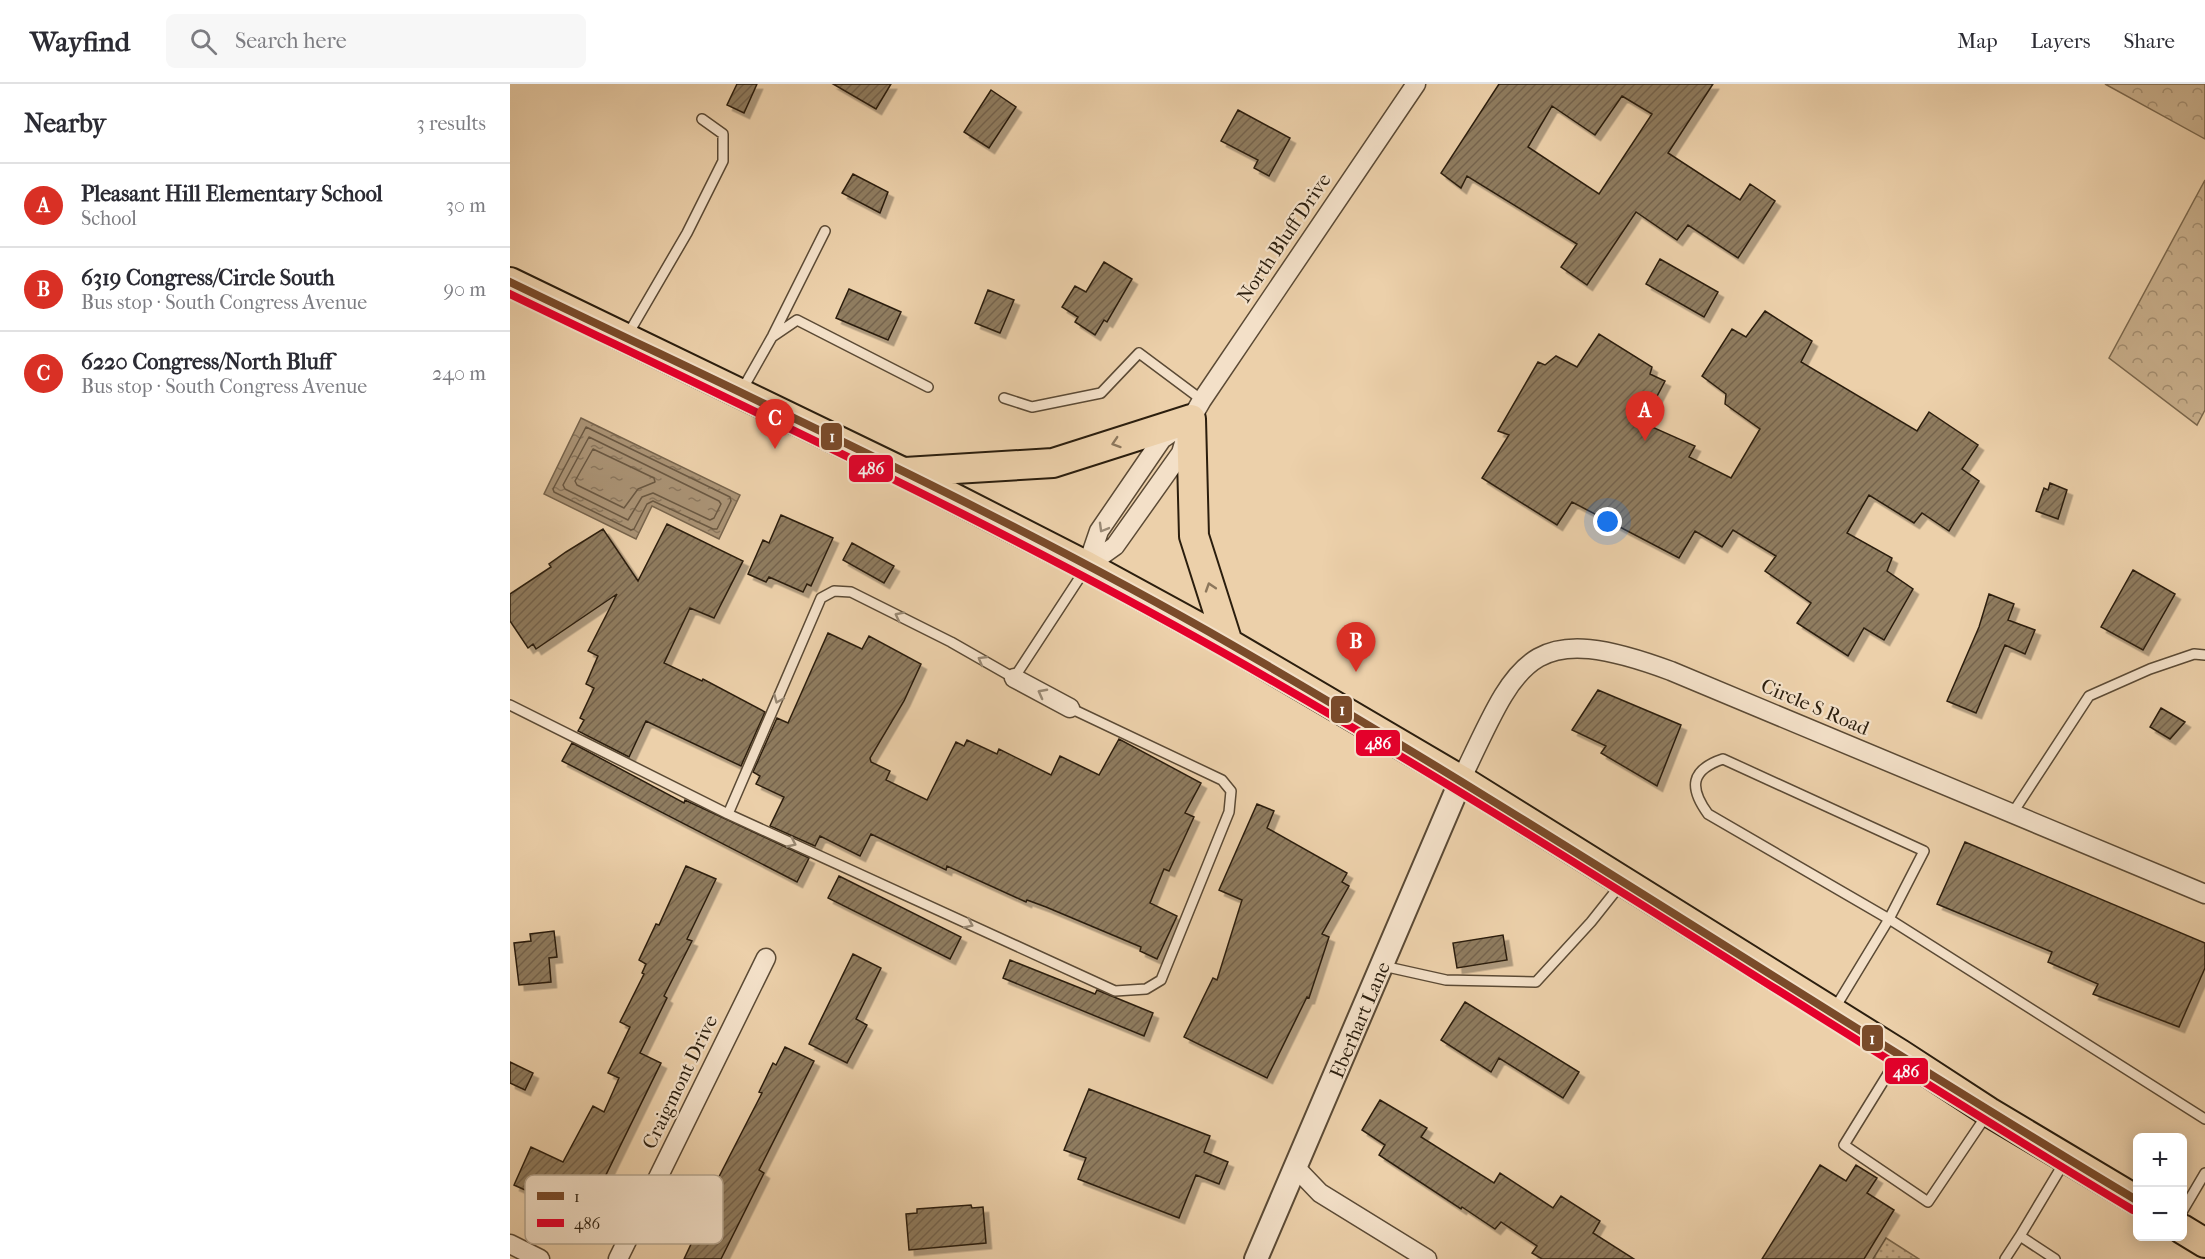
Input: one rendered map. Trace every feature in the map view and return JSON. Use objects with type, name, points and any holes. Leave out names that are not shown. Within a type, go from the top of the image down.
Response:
[{"type":"main road","points":[[511,285],[903,472],[1087,566],[1228,643],[1461,780],[1989,1112],[2133,1198]]},
{"type":"main road","points":[[903,472],[1053,463],[1197,410],[1194,536],[1228,643]]},
{"type":"main road","points":[[2187,1232],[2205,1243]]},
{"type":"street","name":"North Bluff Drive","points":[[1087,566],[1099,531],[1162,439],[1197,410],[1416,84]]},
{"type":"street","name":"Circle S Road","points":[[1461,780],[1503,693],[1525,666],[1541,655],[1566,648],[1590,648],[1628,655],[1671,671],[2205,894]]},
{"type":"street","points":[[1014,678],[1070,708]]},
{"type":"street","name":"Eberhart Lane","points":[[1256,1259],[1461,780]]},
{"type":"street","name":"Craigmont Drive","points":[[659,1175],[766,958]]},
{"type":"street","points":[[1296,1168],[1320,1193],[1427,1259]]},
{"type":"street","points":[[510,1244],[540,1259]]},
{"type":"street","name":"Craigmont Drive","points":[[618,1259],[625,1244]]},
{"type":"lane","points":[[626,338],[687,233],[723,161],[723,134],[702,119]]},
{"type":"lane","points":[[739,395],[772,338],[825,231]]},
{"type":"lane","points":[[772,338],[797,320],[928,387]]},
{"type":"lane","points":[[1004,398],[1032,407],[1101,393],[1139,353],[1197,410]]},
{"type":"lane","points":[[728,814],[821,598],[834,591],[851,592],[951,642],[1014,678],[1087,566]]},
{"type":"lane","points":[[2012,814],[2089,696],[2150,669],[2194,654],[2205,655]]},
{"type":"lane","points":[[510,705],[728,814],[1115,991],[1146,989],[1161,980],[1229,812],[1231,791],[1222,780],[1070,708]]},
{"type":"lane","points":[[1833,1012],[1888,919],[1924,851],[1723,759],[1705,765],[1696,780],[1696,798],[1708,814],[1888,919],[2205,1119]]},
{"type":"lane","points":[[1383,966],[1446,980],[1536,982],[1591,922],[1623,881]]},
{"type":"lane","points":[[1900,1054],[1844,1145],[1928,1202],[1989,1112]]},
{"type":"lane","points":[[2005,1259],[2067,1158]]},
{"type":"lane","points":[[2187,1204],[2205,1173]]},
{"type":"lane","points":[[2020,1236],[2055,1259]]},
{"type":"green space","points":[[2105,84],[2205,84],[2205,139]]},
{"type":"green space","points":[[2205,180],[2205,410],[2197,425],[2109,358]]},
{"type":"green space","points":[[1886,1238],[1919,1259],[1873,1259]]},
{"type":"water","points":[[581,418],[740,495],[719,539],[652,506],[636,539],[544,494]]},
{"type":"building","points":[[737,84],[757,84],[744,113],[727,105]]},
{"type":"building","points":[[833,84],[891,84],[876,109]]},
{"type":"building","points":[[1499,84],[1713,84],[1668,153],[1740,200],[1750,184],[1775,201],[1738,258],[1688,225],[1677,240],[1636,212],[1587,285],[1561,267],[1577,244],[1467,176],[1461,188],[1441,173]],"holes":[[[1622,96],[1652,114],[1599,194],[1528,147],[1552,106],[1595,135]]]},
{"type":"building","points":[[991,90],[1016,107],[989,148],[964,132]]},
{"type":"building","points":[[1238,110],[1290,138],[1269,176],[1254,168],[1258,160],[1221,141]]},
{"type":"building","points":[[853,174],[888,192],[880,213],[842,193]]},
{"type":"building","points":[[1660,259],[1718,292],[1704,317],[1646,284]]},
{"type":"building","points":[[1104,262],[1132,279],[1107,322],[1104,320],[1095,335],[1075,322],[1078,317],[1062,307],[1075,286],[1086,292]]},
{"type":"building","points":[[849,289],[901,312],[888,340],[836,318]]},
{"type":"building","points":[[988,290],[1014,300],[1000,333],[975,323]]},
{"type":"building","points":[[1765,311],[1812,341],[1801,362],[1917,431],[1929,412],[1978,445],[1962,469],[1979,481],[1949,531],[1922,513],[1914,523],[1869,495],[1847,533],[1892,558],[1887,571],[1913,589],[1884,640],[1864,628],[1848,656],[1797,623],[1811,603],[1765,571],[1776,556],[1733,530],[1722,547],[1695,531],[1679,558],[1572,502],[1557,525],[1482,478],[1509,435],[1498,431],[1538,362],[1545,365],[1556,356],[1577,367],[1599,334],[1652,367],[1650,374],[1665,381],[1643,423],[1695,446],[1689,457],[1731,478],[1760,429],[1725,404],[1726,394],[1702,376],[1732,329],[1746,337]]},
{"type":"building","points":[[2050,483],[2067,490],[2058,519],[2036,511],[2044,488],[2048,490]]},
{"type":"building","points":[[781,515],[833,538],[811,586],[807,584],[803,592],[769,577],[766,582],[748,574],[763,540],[769,543]]},
{"type":"building","points":[[667,524],[743,561],[714,618],[690,608],[664,663],[702,681],[703,679],[765,712],[741,766],[646,721],[629,757],[578,731],[584,720],[580,718],[594,688],[586,684],[598,656],[588,651],[617,594],[536,649],[533,644],[528,648],[510,621],[510,594],[551,567],[549,564],[566,552],[603,529],[638,581]]},
{"type":"building","points":[[852,543],[894,566],[884,583],[843,560]]},
{"type":"building","points":[[2133,570],[2175,594],[2143,650],[2101,627]]},
{"type":"building","points":[[1989,594],[2014,604],[2008,620],[2035,630],[2025,654],[2005,645],[1976,713],[1947,701],[1979,627]]},
{"type":"building","points":[[828,633],[862,649],[869,636],[921,664],[904,701],[870,758],[871,762],[890,771],[886,780],[927,800],[956,742],[964,746],[967,740],[997,754],[999,749],[1051,775],[1060,756],[1099,775],[1119,739],[1201,783],[1185,813],[1194,817],[1169,871],[1164,869],[1150,903],[1177,916],[1157,959],[1140,951],[1141,947],[1046,907],[1027,900],[1026,902],[947,866],[946,870],[871,834],[860,856],[820,836],[815,846],[770,826],[784,797],[756,784],[760,776],[753,772],[777,718],[788,723]]},
{"type":"building","points":[[1598,690],[1681,725],[1657,786],[1601,753],[1606,746],[1572,730]]},
{"type":"building","points":[[2161,708],[2185,722],[2170,739],[2150,727]]},
{"type":"building","points":[[572,743],[684,803],[685,800],[809,858],[797,882],[562,761]]},
{"type":"building","points":[[1257,804],[1274,811],[1267,828],[1347,873],[1342,882],[1349,886],[1322,934],[1329,937],[1309,998],[1307,997],[1267,1078],[1184,1037],[1213,978],[1217,980],[1242,900],[1219,890]]},
{"type":"building","points":[[1965,842],[2205,943],[2205,968],[2179,1027],[2093,994],[2098,984],[2048,962],[2052,952],[1937,904]]},
{"type":"building","points":[[686,866],[716,879],[687,939],[692,941],[664,996],[667,998],[640,1053],[661,1063],[606,1175],[525,1175],[525,1190],[514,1185],[531,1147],[563,1162],[593,1106],[604,1112],[619,1078],[608,1073],[630,1027],[620,1022],[644,974],[642,973],[646,964],[639,960],[656,924],[659,925]]},
{"type":"building","points":[[839,876],[961,937],[950,959],[828,898]]},
{"type":"building","points":[[554,931],[557,957],[549,958],[551,982],[519,985],[514,943],[531,941],[530,934]]},
{"type":"building","points":[[1503,935],[1507,960],[1457,968],[1453,943]]},
{"type":"building","points":[[853,954],[881,968],[856,1019],[867,1025],[847,1063],[809,1044]]},
{"type":"building","points":[[1010,960],[1095,994],[1097,990],[1153,1013],[1144,1036],[1003,978]]},
{"type":"building","points":[[1465,1002],[1579,1072],[1563,1098],[1499,1058],[1491,1072],[1441,1040]]},
{"type":"building","points":[[785,1047],[814,1061],[759,1170],[764,1173],[721,1259],[684,1259],[691,1244],[723,1244],[723,1175],[720,1175],[762,1093],[759,1092],[773,1063],[776,1065]]},
{"type":"building","points":[[510,1062],[533,1073],[525,1090],[510,1083]]},
{"type":"building","points":[[1089,1089],[1210,1136],[1204,1152],[1228,1162],[1219,1184],[1196,1175],[1179,1218],[1078,1179],[1086,1158],[1064,1150]]},
{"type":"building","points":[[1380,1100],[1427,1128],[1421,1137],[1494,1183],[1500,1173],[1553,1208],[1561,1196],[1600,1221],[1593,1233],[1634,1259],[1542,1259],[1532,1253],[1537,1246],[1501,1222],[1495,1229],[1462,1207],[1461,1209],[1379,1155],[1385,1145],[1362,1130]]},
{"type":"building","points":[[1820,1165],[1846,1181],[1856,1165],[1877,1178],[1867,1193],[1894,1210],[1864,1259],[1762,1259]]},
{"type":"building","points":[[971,1205],[972,1208],[983,1207],[986,1243],[909,1250],[906,1214],[917,1213],[917,1209]]},
{"type":"transit line","name":"1","points":[[510,282],[965,502],[1055,548],[1232,645],[1460,781],[2133,1198]]},
{"type":"transit line","name":"486","points":[[510,294],[958,511],[1222,652],[1452,787],[2133,1210]]},
{"type":"place","name":"Pleasant Hill Elementary School","points":[[1645,441]]},
{"type":"place","name":"6220 Congress/North Bluff","points":[[775,449]]},
{"type":"place","name":"6319 Congress/Circle South","points":[[1356,672]]}]
